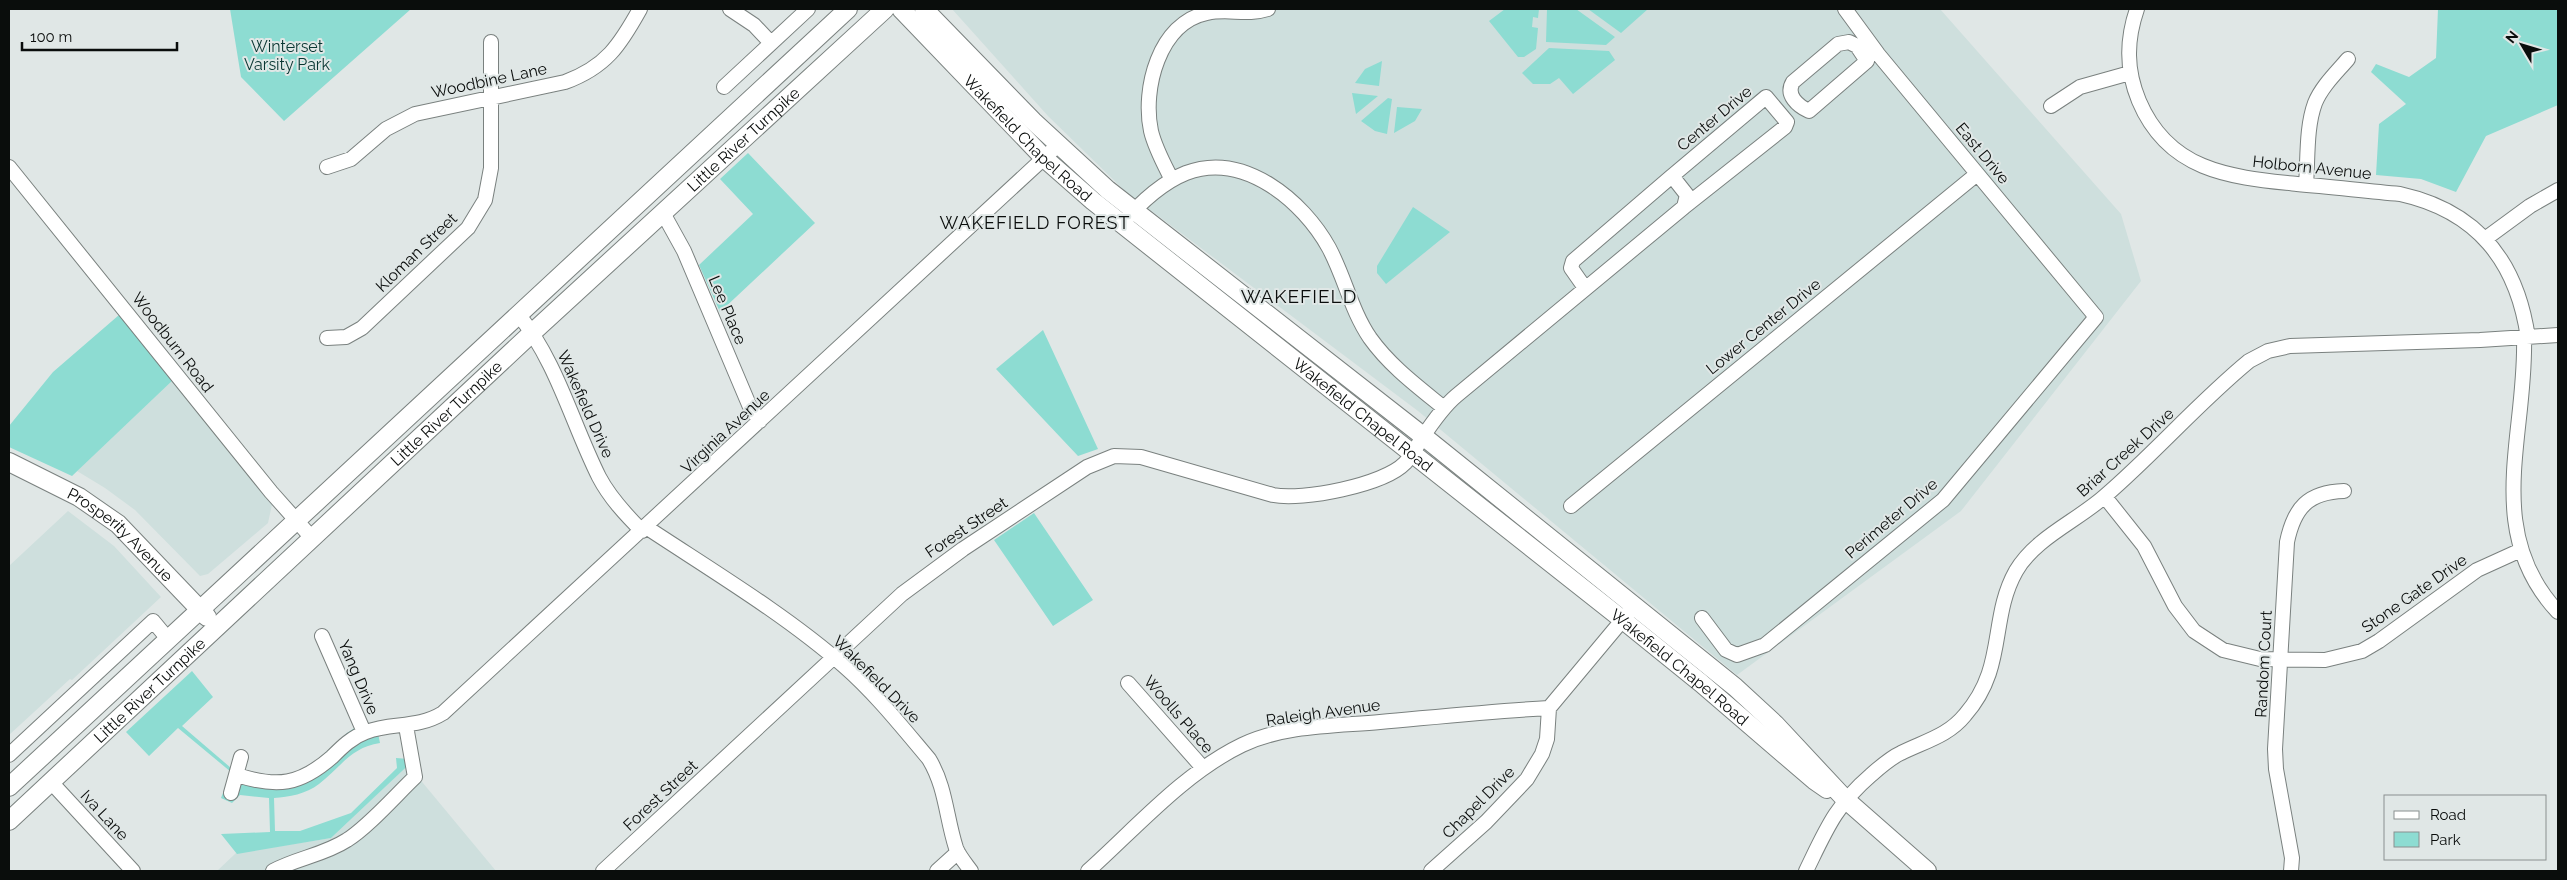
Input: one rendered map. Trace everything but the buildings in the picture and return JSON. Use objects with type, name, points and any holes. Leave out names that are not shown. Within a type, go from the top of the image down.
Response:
[{"type":"main road","name":"Little River Turnpike","points":[[9,787],[848,9]]},
{"type":"main road","name":"Little River Turnpike","points":[[9,821],[533,332],[885,9]]},
{"type":"main road","name":"Wakefield Chapel Road","points":[[901,9],[1044,158],[1121,225],[1413,452],[1623,620],[1701,683],[1814,780],[1845,799]]},
{"type":"main road","name":"Wakefield Chapel Road","points":[[924,9],[1088,173],[1424,436],[1635,605],[1758,707],[1822,772],[1845,799],[1927,871]]},
{"type":"main road","points":[[937,9],[967,51]]},
{"type":"main road","name":"Prosperity Avenue","points":[[9,462],[79,497],[112,519],[137,542],[216,627]]},
{"type":"street","name":"Woodbine Lane","points":[[327,167],[351,159],[386,129],[415,114],[565,82],[594,68],[617,48],[640,9]]},
{"type":"street","points":[[730,9],[754,25],[771,43]]},
{"type":"street","points":[[724,87],[808,9]]},
{"type":"street","points":[[1172,180],[1157,150],[1151,131],[1148,109],[1150,86],[1164,49],[1172,35],[1193,18],[1207,13],[1244,14],[1268,9]]},
{"type":"street","name":"East Drive","points":[[1844,9],[1858,29],[1872,58],[1977,174],[2096,317]]},
{"type":"street","name":"Holborn Avenue","points":[[2137,9],[2128,43],[2130,73],[2142,108],[2164,140],[2192,161],[2226,175],[2416,198],[2450,212],[2485,239],[2512,277],[2525,316],[2526,338],[2512,484],[2515,528],[2521,550],[2539,588],[2558,612]]},
{"type":"street","points":[[1849,42],[1858,29]]},
{"type":"street","name":"Kloman Street","points":[[327,338],[346,337],[362,328],[455,242],[477,215],[487,192],[492,168],[491,42]]},
{"type":"street","points":[[1849,42],[1872,58],[1809,110],[1799,105],[1790,94],[1789,90],[1793,82],[1838,44],[1849,42]]},
{"type":"street","points":[[2306,185],[2315,103],[2320,92],[2348,59]]},
{"type":"street","points":[[2051,106],[2080,87],[2130,73]]},
{"type":"street","name":"Center Drive","points":[[1424,436],[1444,408],[1468,385],[1684,206],[1785,127],[1787,122],[1766,97],[1573,261],[1570,268],[1585,288]]},
{"type":"street","name":"Virginia Avenue","points":[[364,732],[380,727],[420,724],[443,713],[1058,145]]},
{"type":"street","name":"Woodburn Road","points":[[9,167],[312,538]]},
{"type":"street","points":[[1121,225],[1134,210],[1172,180],[1196,170],[1226,168],[1254,176],[1283,194],[1319,231],[1330,249],[1350,304],[1380,352],[1410,381],[1444,408]]},
{"type":"street","name":"Lower Center Drive","points":[[1571,506],[1977,174]]},
{"type":"street","points":[[1672,176],[1687,195],[1684,206]]},
{"type":"street","points":[[2485,239],[2522,212],[2558,190]]},
{"type":"street","name":"Lee Place","points":[[664,213],[684,251],[750,407],[760,421]]},
{"type":"street","name":"Wakefield Drive","points":[[518,314],[533,332],[549,361],[600,478],[620,508],[644,529],[811,639],[876,698],[929,758],[942,785],[958,852],[971,871]]},
{"type":"street","name":"Perimeter Drive","points":[[1702,618],[1726,650],[1736,655],[1765,645],[1943,500],[2096,317]]},
{"type":"street","name":"Briar Creek Drive","points":[[1806,871],[1831,819],[1845,799],[1889,760],[1938,738],[1964,716],[1976,702],[1992,668],[2005,599],[2017,570],[2039,544],[2105,497],[2243,366],[2268,351],[2290,346],[2526,338],[2558,335]]},
{"type":"street","name":"Forest Street","points":[[603,871],[833,657],[919,580],[1068,478],[1114,456],[1141,457],[1273,495],[1295,498],[1336,490],[1383,477],[1396,471],[1424,436]]},
{"type":"street","name":"Random Court","points":[[2291,871],[2292,858],[2276,769],[2287,542],[2290,528],[2296,516],[2310,499],[2325,492],[2344,491]]},
{"type":"street","name":"Stone Gate Drive","points":[[2105,497],[2144,546],[2175,606],[2194,631],[2223,650],[2260,659],[2325,660],[2362,651],[2379,641],[2477,570],[2521,550]]},
{"type":"street","points":[[1549,708],[1635,605]]},
{"type":"street","points":[[9,755],[153,621],[168,639]]},
{"type":"street","name":"Yang Drive","points":[[322,636],[364,732]]},
{"type":"street","name":"Woolls Place","points":[[1128,683],[1203,768]]},
{"type":"street","name":"Raleigh Avenue","points":[[1088,871],[1203,768],[1242,745],[1284,732],[1549,708]]},
{"type":"street","name":"Chapel Drive","points":[[1431,871],[1486,822],[1527,779],[1542,754],[1548,739],[1549,708]]},
{"type":"street","points":[[273,871],[288,863],[320,855],[348,840],[415,777],[406,726]]},
{"type":"street","points":[[237,775],[271,784],[298,780],[311,774],[348,742],[364,732]]},
{"type":"street","points":[[231,793],[241,757]]},
{"type":"street","name":"Iva Lane","points":[[51,782],[133,871]]},
{"type":"street","points":[[936,871],[958,852]]},
{"type":"shaded area","points":[[952,9],[1940,9],[2121,214],[2141,281],[1961,511],[1737,675],[1418,411],[1125,191],[1048,116]]},
{"type":"shaded area","points":[[173,380],[273,500],[268,523],[208,574],[200,576],[135,510],[105,488],[77,471]]},
{"type":"shaded area","points":[[68,511],[114,546],[161,597],[72,680],[70,679],[9,735],[9,566]]},
{"type":"shaded area","points":[[408,765],[496,871],[217,871],[236,853],[331,838]]},
{"type":"green space","name":"Winterset Varsity Park","points":[[230,9],[411,9],[284,121],[241,77]]},
{"type":"green space","points":[[1505,9],[1539,9],[1538,18],[1533,17],[1532,27],[1538,28],[1536,49],[1524,57],[1518,57],[1489,21]]},
{"type":"green space","points":[[1547,9],[1576,9],[1615,37],[1606,45],[1546,42]]},
{"type":"green space","points":[[1588,9],[1648,9],[1621,33]]},
{"type":"green space","points":[[2438,9],[2558,9],[2558,105],[2486,136],[2456,192],[2421,179],[2376,175],[2379,124],[2406,104],[2371,72],[2376,64],[2409,77],[2436,58]]},
{"type":"green space","points":[[1549,48],[1609,51],[1615,60],[1573,94],[1559,78],[1550,84],[1533,84],[1522,73]]},
{"type":"green space","points":[[1382,61],[1379,86],[1355,83],[1365,69]]},
{"type":"green space","points":[[1352,93],[1378,96],[1356,114]]},
{"type":"green space","points":[[1388,98],[1392,99],[1387,134],[1375,131],[1361,121]]},
{"type":"green space","points":[[1397,107],[1422,109],[1415,121],[1394,133]]},
{"type":"green space","points":[[748,153],[815,223],[720,312],[699,265],[753,214],[720,179]]},
{"type":"green space","points":[[1413,207],[1450,232],[1386,284],[1377,273],[1377,266]]},
{"type":"green space","points":[[119,315],[173,380],[72,476],[9,447],[9,426],[53,372]]},
{"type":"green space","points":[[1043,330],[1098,449],[1078,456],[996,369]]},
{"type":"green space","points":[[1034,513],[1093,600],[1053,626],[994,540]]},
{"type":"green space","points":[[192,671],[213,697],[182,726],[231,768],[275,779],[307,769],[356,727],[378,733],[380,743],[370,745],[353,754],[314,787],[297,794],[274,798],[275,831],[300,831],[351,813],[397,768],[396,758],[409,759],[419,755],[331,838],[237,854],[221,834],[270,832],[269,798],[240,795],[232,803],[221,798],[231,772],[178,728],[149,756],[126,732]]},
{"type":"district","name":"WAKEFIELD FOREST","points":[[1035,223]]},
{"type":"district","name":"WAKEFIELD","points":[[1299,296]]}]
